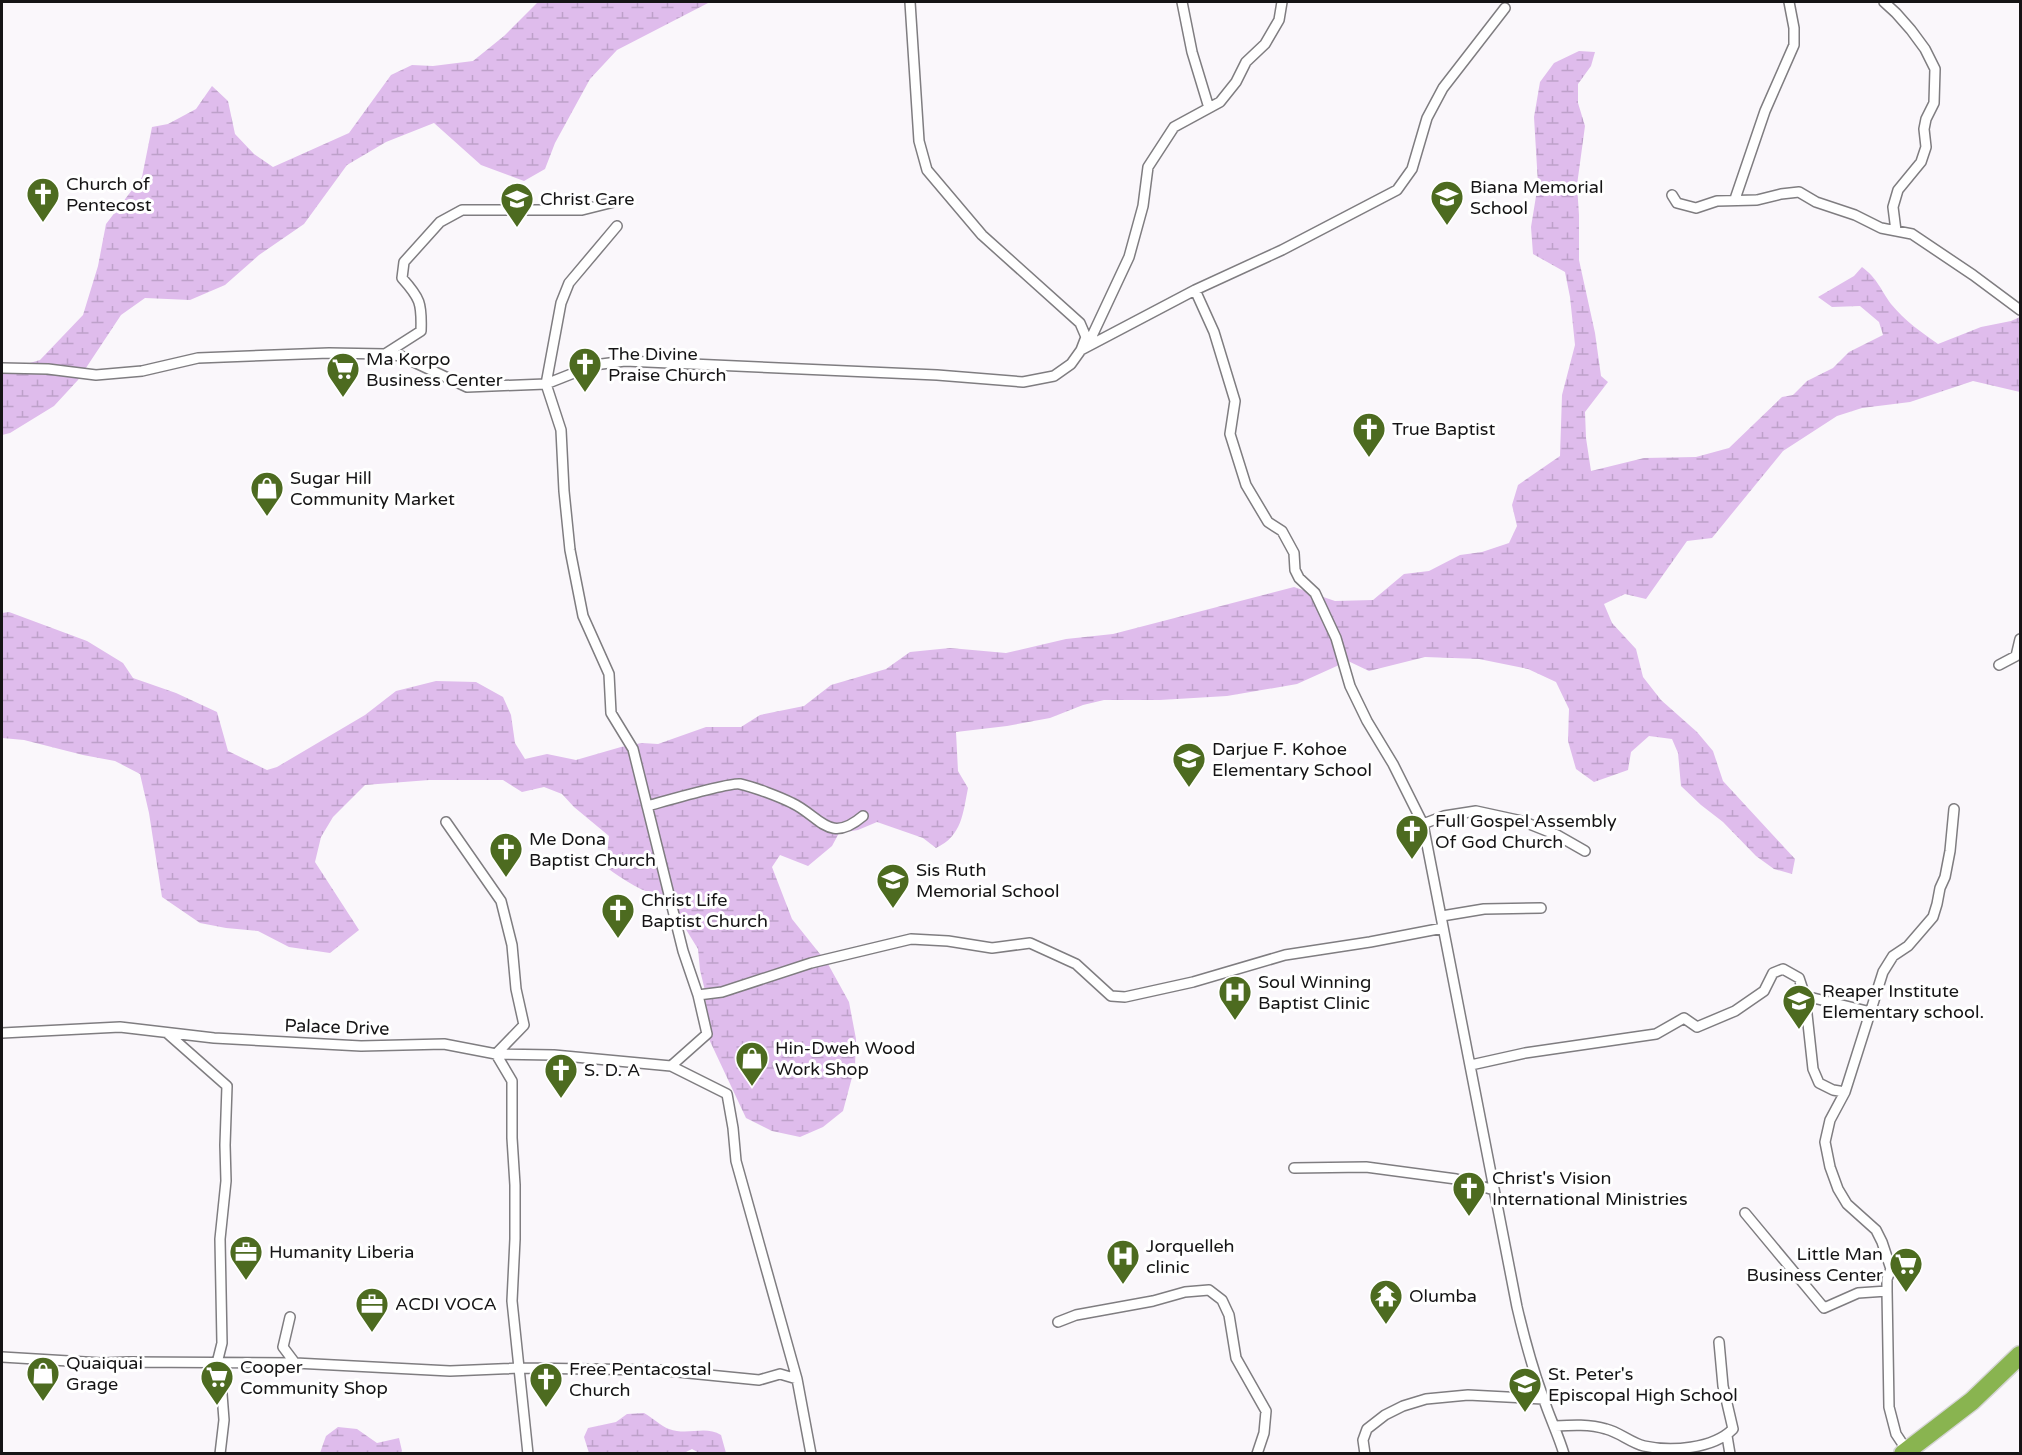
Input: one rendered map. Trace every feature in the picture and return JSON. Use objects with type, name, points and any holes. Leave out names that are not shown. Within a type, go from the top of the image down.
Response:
[{"type":"highway","points":[[1907,1453],[1972,1401],[2020,1354]]},
{"type":"street","points":[[2,368],[48,369],[96,375],[142,371],[198,358],[329,353],[401,356],[467,387],[546,384],[594,365],[625,361],[808,371],[896,373],[1023,382],[1054,376],[1071,364],[1081,350],[1086,337],[1080,323],[982,236],[927,171],[919,141],[910,2]]},
{"type":"street","points":[[1182,2],[1192,52],[1209,108]]},
{"type":"street","points":[[1086,337],[1092,336],[1129,258],[1143,206],[1148,167],[1174,127],[1220,102],[1236,82],[1246,62],[1265,44],[1279,20],[1282,2]]},
{"type":"street","points":[[1735,199],[1765,111],[1794,45],[1794,28],[1789,2]]},
{"type":"street","points":[[1884,2],[1911,30],[1935,69],[1934,103],[1924,129],[1926,147],[1922,162],[1898,190],[1893,207],[1896,231]]},
{"type":"street","points":[[1081,350],[1195,290],[1282,250],[1397,190],[1412,169],[1427,118],[1443,88],[1505,8]]},
{"type":"street","points":[[1672,195],[1677,203],[1696,208],[1717,201],[1757,200],[1799,192],[1815,202],[1855,215],[1871,225],[1912,234],[1973,274],[2020,310]]},
{"type":"street","points":[[384,354],[421,331],[422,314],[418,295],[402,278],[404,262],[440,222],[462,210],[582,210],[614,202]]},
{"type":"street","points":[[617,226],[569,283],[561,303],[546,384],[561,430],[570,550],[583,616],[609,674],[611,713],[633,749],[683,951],[698,994],[707,1034],[671,1066],[727,1094],[736,1161],[797,1379],[811,1454]]},
{"type":"street","points":[[1195,290],[1214,332],[1234,401],[1230,434],[1246,486],[1268,522],[1282,531],[1294,553],[1295,570],[1299,578],[1315,593],[1336,638],[1355,695],[1367,721],[1393,764],[1423,824],[1517,1307],[1528,1353],[1564,1454]]},
{"type":"street","points":[[1999,665],[2016,656],[2020,639]]},
{"type":"street","points":[[647,806],[738,783],[793,803],[820,824],[838,829],[851,827],[863,816]]},
{"type":"street","points":[[1907,1453],[1896,1434],[1889,1407],[1887,1279],[1891,1269],[1876,1230],[1847,1204],[1838,1189],[1830,1167],[1825,1142],[1830,1120],[1845,1092],[1883,972],[1893,956],[1908,946],[1933,917],[1945,877],[1954,809]]},
{"type":"street","points":[[1423,824],[1443,816],[1476,811],[1522,821],[1557,835],[1585,851]]},
{"type":"street","points":[[446,822],[501,901],[512,945],[516,989],[524,1025],[496,1054],[512,1081],[515,1185],[512,1300],[528,1454]]},
{"type":"street","points":[[1442,916],[1484,909],[1541,908]]},
{"type":"street","points":[[698,994],[722,992],[811,963],[911,939],[948,941],[992,948],[1030,943],[1076,964],[1111,996],[1125,997],[1193,982],[1285,955],[1351,946],[1443,928]]},
{"type":"street","points":[[1471,1065],[1525,1053],[1656,1034],[1684,1018],[1698,1027],[1735,1011],[1764,991],[1773,973],[1783,969],[1799,978],[1805,996],[1813,1070],[1819,1083],[1833,1090],[1845,1092]]},
{"type":"street","points":[[1805,996],[1871,1012]]},
{"type":"street","name":"Palace Drive","points":[[2,1033],[120,1027],[214,1038],[361,1046],[444,1044],[496,1054],[554,1055],[671,1066]]},
{"type":"street","points":[[167,1033],[227,1086],[226,1181],[220,1239],[222,1343],[217,1363],[224,1420],[220,1454]]},
{"type":"street","points":[[1294,1168],[1366,1167],[1456,1179],[1494,1191]]},
{"type":"street","points":[[1744,1213],[1824,1308],[1858,1293],[1887,1291]]},
{"type":"street","points":[[1058,1322],[1076,1315],[1153,1301],[1185,1292],[1209,1290],[1222,1300],[1229,1315],[1236,1358],[1266,1411],[1264,1433],[1257,1454]]},
{"type":"street","points":[[290,1317],[283,1347],[295,1364]]},
{"type":"street","points":[[1555,1426],[1577,1424],[1608,1429],[1644,1446],[1671,1448],[1712,1442],[1727,1436],[1733,1429],[1723,1386],[1719,1342]]},
{"type":"street","points":[[2,1357],[102,1363],[295,1364],[450,1371],[519,1368],[658,1370],[759,1380],[780,1374],[797,1379]]},
{"type":"street","points":[[1365,1454],[1363,1440],[1367,1429],[1385,1415],[1403,1406],[1426,1400],[1468,1395],[1543,1399]]},
{"type":"street","points":[[1727,1436],[1730,1454]]},
{"type":"green space","points":[[538,2],[710,2],[617,50],[590,79],[555,143],[545,169],[524,181],[481,165],[434,123],[386,142],[347,165],[304,224],[259,255],[225,285],[190,300],[145,298],[121,315],[78,380],[54,406],[10,433],[2,435],[2,364],[13,368],[40,360],[83,315],[98,266],[106,224],[142,177],[152,127],[168,124],[196,109],[212,86],[228,101],[235,134],[254,154],[273,167],[349,133],[391,75],[412,65],[433,66],[473,61],[504,36]]},
{"type":"green space","points":[[1579,51],[1595,52],[1591,66],[1578,84],[1578,103],[1585,126],[1577,185],[1579,260],[1595,333],[1601,376],[1608,382],[1585,412],[1591,471],[1644,458],[1696,457],[1729,448],[1782,397],[1793,395],[1807,381],[1833,368],[1849,352],[1883,335],[1879,322],[1860,306],[1832,307],[1818,297],[1854,276],[1862,267],[1875,280],[1902,316],[1938,344],[1981,327],[2020,317],[2020,392],[1973,381],[1910,402],[1862,408],[1837,416],[1783,451],[1712,538],[1687,541],[1646,599],[1625,594],[1604,604],[1612,623],[1636,649],[1643,677],[1661,700],[1697,732],[1713,751],[1723,781],[1795,859],[1792,874],[1774,869],[1756,856],[1723,822],[1681,786],[1678,753],[1672,739],[1649,736],[1631,752],[1628,770],[1594,782],[1576,769],[1568,741],[1569,709],[1556,682],[1528,669],[1479,659],[1425,657],[1369,671],[1348,661],[1297,684],[1227,696],[1160,700],[1104,700],[1083,705],[1050,718],[956,732],[958,771],[968,788],[960,823],[945,843],[936,848],[923,838],[877,822],[858,830],[839,833],[832,846],[808,866],[780,855],[772,867],[792,919],[828,964],[849,1002],[856,1039],[855,1066],[843,1111],[823,1127],[800,1137],[772,1131],[746,1118],[708,1037],[704,1014],[706,995],[698,949],[666,897],[634,886],[606,867],[609,836],[562,794],[544,787],[522,792],[503,780],[429,780],[365,785],[333,817],[321,837],[315,862],[359,930],[330,953],[289,947],[258,931],[200,923],[162,897],[149,813],[140,774],[115,761],[24,740],[2,738],[2,613],[9,612],[87,641],[123,663],[133,678],[176,693],[217,712],[228,751],[267,770],[277,767],[365,715],[396,691],[436,681],[476,682],[503,697],[511,715],[515,743],[525,759],[547,754],[576,760],[621,747],[642,743],[658,744],[706,727],[741,727],[760,715],[804,706],[831,685],[886,669],[910,652],[950,648],[1006,653],[1066,639],[1113,634],[1294,587],[1335,601],[1373,600],[1404,574],[1429,571],[1460,555],[1482,552],[1509,543],[1517,526],[1512,505],[1518,485],[1560,456],[1562,395],[1575,345],[1565,272],[1533,254],[1531,227],[1538,184],[1534,117],[1540,82],[1554,63]]},
{"type":"green space","points":[[644,1413],[663,1426],[676,1431],[715,1432],[721,1435],[726,1453],[699,1453],[692,1449],[682,1454],[589,1453],[584,1437],[588,1428],[616,1422],[627,1414]]},
{"type":"green space","points":[[338,1427],[357,1429],[377,1443],[399,1438],[402,1451],[400,1454],[320,1453],[326,1436]]},
{"type":"place","name":"Church of Pentecost","points":[[43,223]]},
{"type":"place","name":"Biana Memorial School","points":[[1447,226]]},
{"type":"place","name":"Christ Care","points":[[517,228]]},
{"type":"place","name":"The Divine Praise Church","points":[[585,393]]},
{"type":"place","name":"Ma Korpo Business Center","points":[[343,398]]},
{"type":"place","name":"True Baptist","points":[[1369,458]]},
{"type":"place","name":"Sugar Hill Community Market","points":[[267,517]]},
{"type":"place","name":"Darjue F. Kohoe Elementary School","points":[[1189,788]]},
{"type":"place","name":"Full Gospel Assembly Of God Church","points":[[1412,860]]},
{"type":"place","name":"Me Dona Baptist Church","points":[[506,878]]},
{"type":"place","name":"Sis Ruth Memorial School","points":[[893,909]]},
{"type":"place","name":"Christ Life Baptist Church","points":[[618,939]]},
{"type":"place","name":"Soul Winning Baptist Clinic","points":[[1235,1021]]},
{"type":"place","name":"Reaper Institute Elementary school.","points":[[1799,1030]]},
{"type":"place","name":"Hin-Dweh Wood Work Shop","points":[[752,1087]]},
{"type":"place","name":"S. D. A","points":[[561,1099]]},
{"type":"place","name":"Christ's Vision International Ministries","points":[[1469,1217]]},
{"type":"place","name":"Humanity Liberia","points":[[246,1281]]},
{"type":"place","name":"Jorquelleh clinic","points":[[1123,1285]]},
{"type":"place","name":"Little Man Business Center","points":[[1906,1293]]},
{"type":"place","name":"Olumba","points":[[1386,1325]]},
{"type":"place","name":"ACDI VOCA","points":[[372,1333]]},
{"type":"place","name":"Quaiquai Grage","points":[[43,1402]]},
{"type":"place","name":"Cooper Community Shop","points":[[217,1406]]},
{"type":"place","name":"Free Pentacostal Church","points":[[546,1408]]},
{"type":"place","name":"St. Peter's Episcopal High School","points":[[1525,1413]]}]
